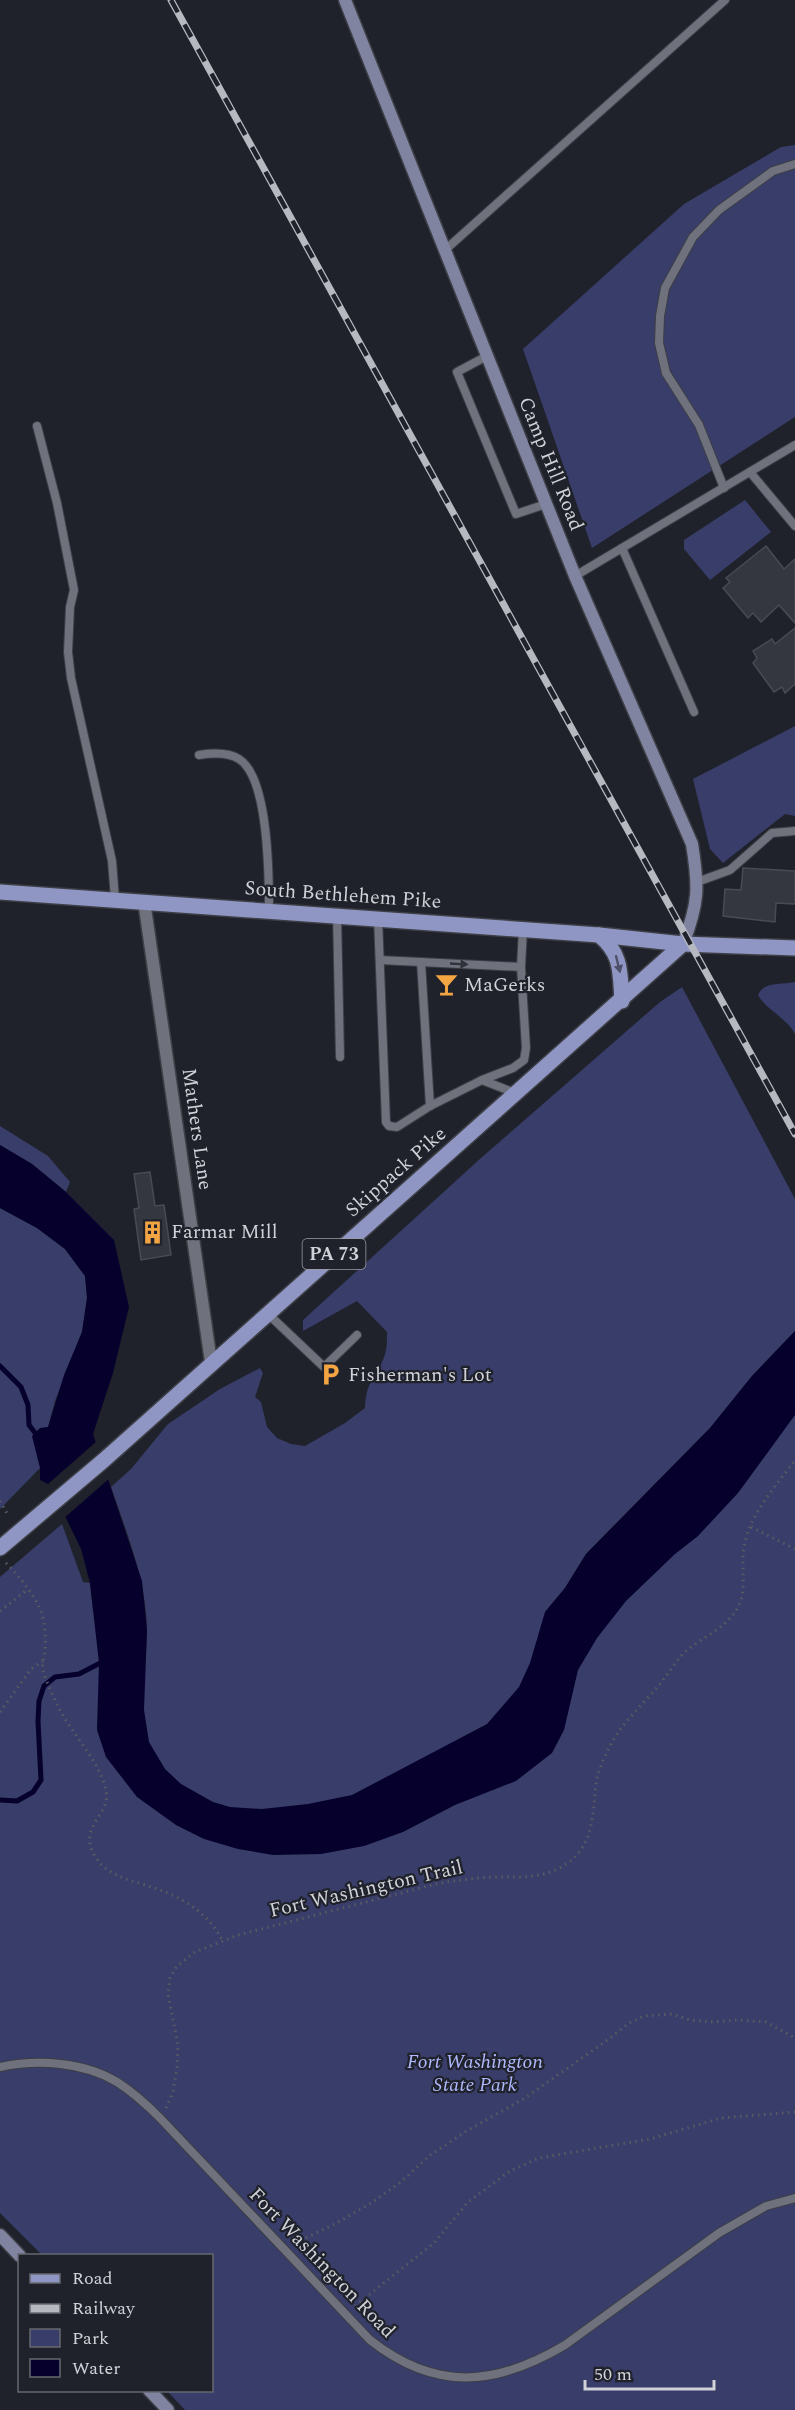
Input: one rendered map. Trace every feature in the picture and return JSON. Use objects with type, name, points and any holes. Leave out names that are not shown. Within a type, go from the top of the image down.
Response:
[{"type":"main road","name":"South Bethlehem Pike","points":[[0,892],[523,929],[683,944],[795,948]]},
{"type":"main road","points":[[598,935],[610,945],[617,957],[622,1001]]},
{"type":"main road","name":"Skippack Pike","points":[[0,1548],[104,1460],[267,1313],[622,1001],[683,944]]},
{"type":"street","name":"Camp Hill Road","points":[[345,0],[575,576],[692,844],[698,882],[695,914],[683,944]]},
{"type":"street","name":"Mathers Lane","points":[[144,901],[212,1362]]},
{"type":"street","points":[[0,2235],[18,2254]]},
{"type":"street","points":[[150,2392],[168,2410]]},
{"type":"lane","points":[[445,250],[725,0]]},
{"type":"lane","points":[[724,488],[699,426],[666,373],[658,343],[660,316],[666,288],[693,237],[719,210],[773,171],[795,164]]},
{"type":"lane","points":[[487,356],[457,372],[516,514],[546,504]]},
{"type":"lane","points":[[37,426],[57,502],[74,590],[70,607],[68,652],[71,678],[112,861],[115,899]]},
{"type":"lane","points":[[575,576],[795,445]]},
{"type":"lane","points":[[750,472],[795,526]]},
{"type":"lane","points":[[622,548],[694,712]]},
{"type":"lane","points":[[199,755],[231,755],[242,761],[255,782],[264,816],[269,875],[269,910]]},
{"type":"lane","points":[[698,882],[730,870],[772,833],[795,831]]},
{"type":"lane","points":[[337,915],[340,1057]]},
{"type":"lane","points":[[378,918],[386,1122],[389,1126],[397,1127],[430,1106],[482,1080],[513,1068],[524,1060],[526,1048],[521,967],[523,929]]},
{"type":"lane","points":[[380,960],[521,967]]},
{"type":"lane","points":[[421,962],[430,1106]]},
{"type":"lane","points":[[482,1080],[516,1094]]},
{"type":"lane","points":[[267,1313],[324,1367],[357,1335]]},
{"type":"lane","name":"Fort Washington Road","points":[[0,2067],[14,2064],[59,2064],[100,2074],[134,2094],[160,2118],[344,2314],[383,2351],[415,2368],[440,2375],[465,2379],[502,2374],[525,2366],[565,2345],[744,2217],[766,2206],[795,2198]]},
{"type":"path","name":"Fort Washington Trail","points":[[160,2118],[173,2092],[177,2067],[178,2045],[168,1994],[170,1978],[177,1966],[195,1952],[222,1940],[436,1884],[462,1879],[518,1879],[536,1876],[557,1870],[571,1861],[584,1846],[591,1828],[603,1760],[621,1727],[686,1652],[716,1631],[738,1609],[744,1585],[743,1551],[750,1527],[768,1497],[795,1461]]},
{"type":"path","points":[[0,1501],[8,1515]]},
{"type":"path","points":[[750,1527],[795,1549]]},
{"type":"path","points":[[6,1563],[28,1589],[41,1612],[45,1637],[43,1670],[57,1704],[96,1767],[107,1794],[104,1809],[90,1831],[89,1842],[92,1852],[113,1874],[158,1889],[192,1905],[216,1927],[222,1940]]},
{"type":"path","points":[[0,1611],[28,1589]]},
{"type":"path","points":[[0,1712],[31,1669],[43,1661]]},
{"type":"path","points":[[282,2249],[335,2224],[371,2203],[447,2144],[525,2098],[602,2044],[629,2022],[644,2016],[672,2014],[690,2020],[713,2022],[738,2020],[766,2022],[795,2038]]},
{"type":"path","points":[[344,2314],[434,2243],[468,2202],[510,2172],[539,2158],[650,2139],[721,2118],[795,2112]]},
{"type":"green space","points":[[795,145],[795,417],[592,548],[523,349],[684,204],[781,147]]},
{"type":"green space","points":[[745,500],[771,532],[710,580],[684,549],[684,540]]},
{"type":"green space","points":[[795,726],[795,816],[785,814],[723,863],[710,849],[693,779]]},
{"type":"green space","points":[[795,982],[795,1034],[758,995],[764,987]]},
{"type":"green space","name":"Fort Washington State Park","points":[[682,987],[795,1199],[795,1331],[752,1376],[710,1428],[586,1554],[565,1588],[545,1612],[795,1350],[795,2410],[185,2410],[168,2392],[213,2392],[213,2254],[41,2254],[0,2213],[0,1577],[62,1524],[83,1582],[90,1583],[93,1610],[145,1721],[143,1686],[146,1610],[135,1557],[111,1487],[131,1469],[168,1424],[220,1389],[260,1368],[263,1373],[255,1397],[261,1402],[267,1427],[277,1438],[291,1444],[305,1446],[345,1423],[365,1408],[368,1387],[383,1360],[387,1332],[357,1301],[303,1331],[303,1320],[481,1158],[660,1002]]},
{"type":"green space","points":[[0,1126],[48,1156],[70,1182],[66,1192],[32,1164],[0,1145]]},
{"type":"green space","points":[[0,1208],[37,1228],[65,1249],[85,1276],[87,1298],[82,1332],[55,1401],[40,1468],[0,1509]]},
{"type":"water","points":[[0,1145],[32,1164],[66,1192],[114,1240],[129,1307],[113,1373],[93,1434],[142,1581],[147,1630],[144,1710],[149,1742],[165,1769],[181,1784],[213,1802],[230,1807],[262,1809],[308,1804],[352,1795],[487,1724],[519,1687],[530,1663],[545,1612],[565,1588],[586,1554],[710,1428],[752,1376],[795,1331],[795,1415],[738,1493],[698,1536],[675,1554],[626,1601],[597,1638],[578,1670],[564,1730],[552,1753],[516,1781],[455,1805],[403,1832],[364,1846],[321,1854],[273,1855],[238,1849],[204,1839],[176,1825],[137,1797],[106,1757],[97,1730],[99,1663],[90,1583],[81,1549],[50,1485],[40,1480],[40,1468],[32,1436],[40,1428],[48,1427],[64,1375],[82,1332],[87,1298],[85,1276],[65,1249],[37,1228],[0,1208]]},
{"type":"pier","points":[[96,1442],[111,1477],[63,1519],[48,1484]]},
{"type":"building","points":[[766,546],[784,569],[795,559],[795,623],[779,605],[761,622],[753,613],[748,618],[723,588],[730,582],[726,578]]},
{"type":"building","points":[[795,628],[795,684],[785,693],[782,687],[774,692],[753,663],[757,658],[753,651],[772,639],[775,644]]},
{"type":"building","points":[[743,868],[795,871],[795,904],[776,903],[775,922],[723,916],[725,889],[741,890]]},
{"type":"building","name":"Farmar Mill","points":[[150,1172],[155,1206],[164,1205],[171,1255],[141,1260],[134,1209],[139,1208],[134,1174]]},
{"type":"waterway","points":[[0,1366],[21,1387],[28,1405],[29,1425],[39,1438]]},
{"type":"waterway","points":[[0,1800],[17,1801],[33,1792],[41,1780],[38,1721],[39,1701],[44,1686],[55,1677],[79,1674],[106,1660]]},
{"type":"railway","points":[[171,0],[795,1134]]},
{"type":"place","name":"MaGerks","points":[[446,985]]},
{"type":"place","name":"Farmar Mill","points":[[153,1232]]},
{"type":"place","name":"Fisherman's Lot","points":[[330,1375]]}]
